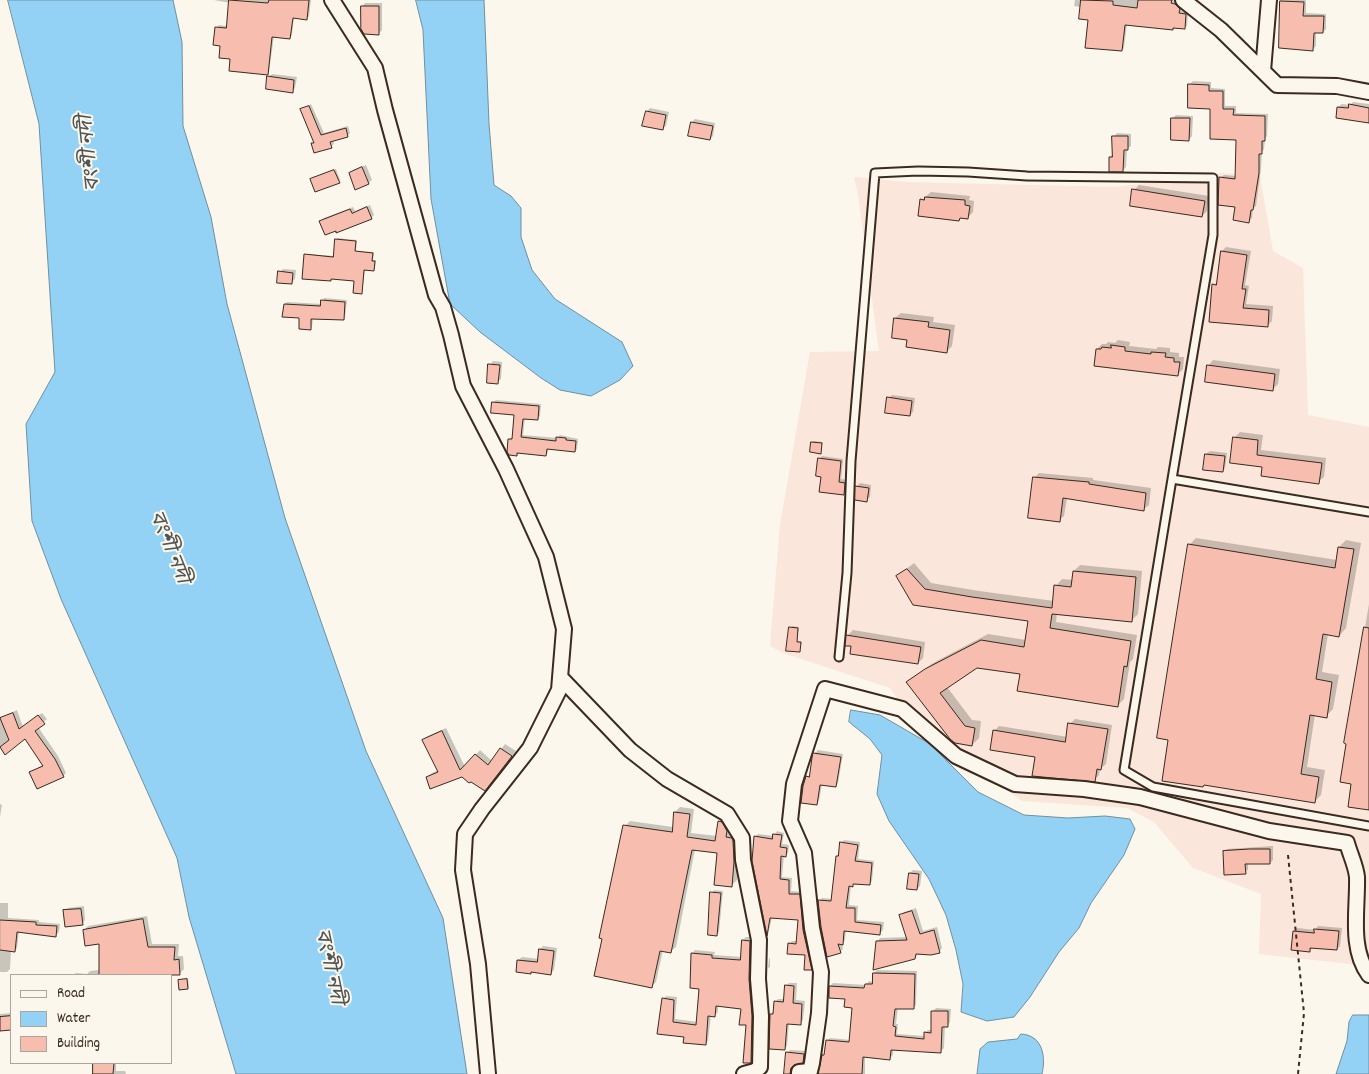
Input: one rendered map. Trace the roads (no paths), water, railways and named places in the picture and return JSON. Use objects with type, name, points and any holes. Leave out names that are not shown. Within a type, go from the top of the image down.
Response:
[{"type":"street","points":[[332,0],[375,68],[436,295],[443,307],[451,335],[463,386],[506,469],[546,557],[564,629],[559,690],[530,748],[482,809],[465,834],[463,870],[478,964],[488,1074]]},
{"type":"street","points":[[1184,0],[1221,30],[1277,85],[1337,86],[1369,92]]},
{"type":"street","points":[[1263,71],[1269,0]]},
{"type":"street","points":[[560,677],[630,750],[668,779],[727,814],[742,838],[743,860],[758,940],[758,979],[761,1016],[760,1066],[755,1071],[744,1074]]},
{"type":"street","points":[[799,1074],[799,1072],[810,1070],[812,1063],[819,1013],[821,972],[812,928],[804,853],[790,821],[794,784],[825,689],[902,709],[956,756],[1015,784],[1084,789],[1140,797],[1270,830],[1347,844],[1357,875],[1355,921],[1360,956],[1362,965],[1369,975]]},
{"type":"lane","points":[[839,657],[847,573],[851,461],[875,173],[958,171],[1036,177],[1213,178],[1212,235],[1124,770],[1153,788],[1369,826]]},
{"type":"lane","points":[[1172,479],[1369,512]]},
{"type":"water","name":"বংশী নদী","points":[[8,0],[173,0],[182,42],[183,126],[211,217],[227,304],[285,518],[366,751],[443,918],[467,1074],[236,1074],[189,917],[177,858],[61,599],[32,521],[26,424],[55,372],[39,124]]},
{"type":"water","points":[[416,0],[484,0],[489,124],[494,185],[511,196],[521,208],[521,237],[532,270],[555,299],[622,342],[633,366],[620,380],[591,396],[560,390],[541,378],[480,332],[450,304],[431,199],[423,30]]},
{"type":"water","points":[[851,710],[880,715],[930,744],[978,792],[1024,815],[1068,818],[1105,816],[1130,819],[1135,829],[1124,855],[1091,903],[1079,928],[1059,952],[1030,997],[1014,1017],[987,1021],[961,1012],[963,984],[946,915],[929,879],[889,821],[877,794],[882,755],[870,739],[849,722]]},
{"type":"water","points":[[1353,1015],[1369,1015],[1369,1074],[1336,1074],[1347,1041],[1349,1022]]},
{"type":"water","points":[[1021,1034],[1034,1038],[1041,1048],[1044,1061],[1042,1074],[977,1074],[980,1049],[988,1042],[1017,1039]]}]
